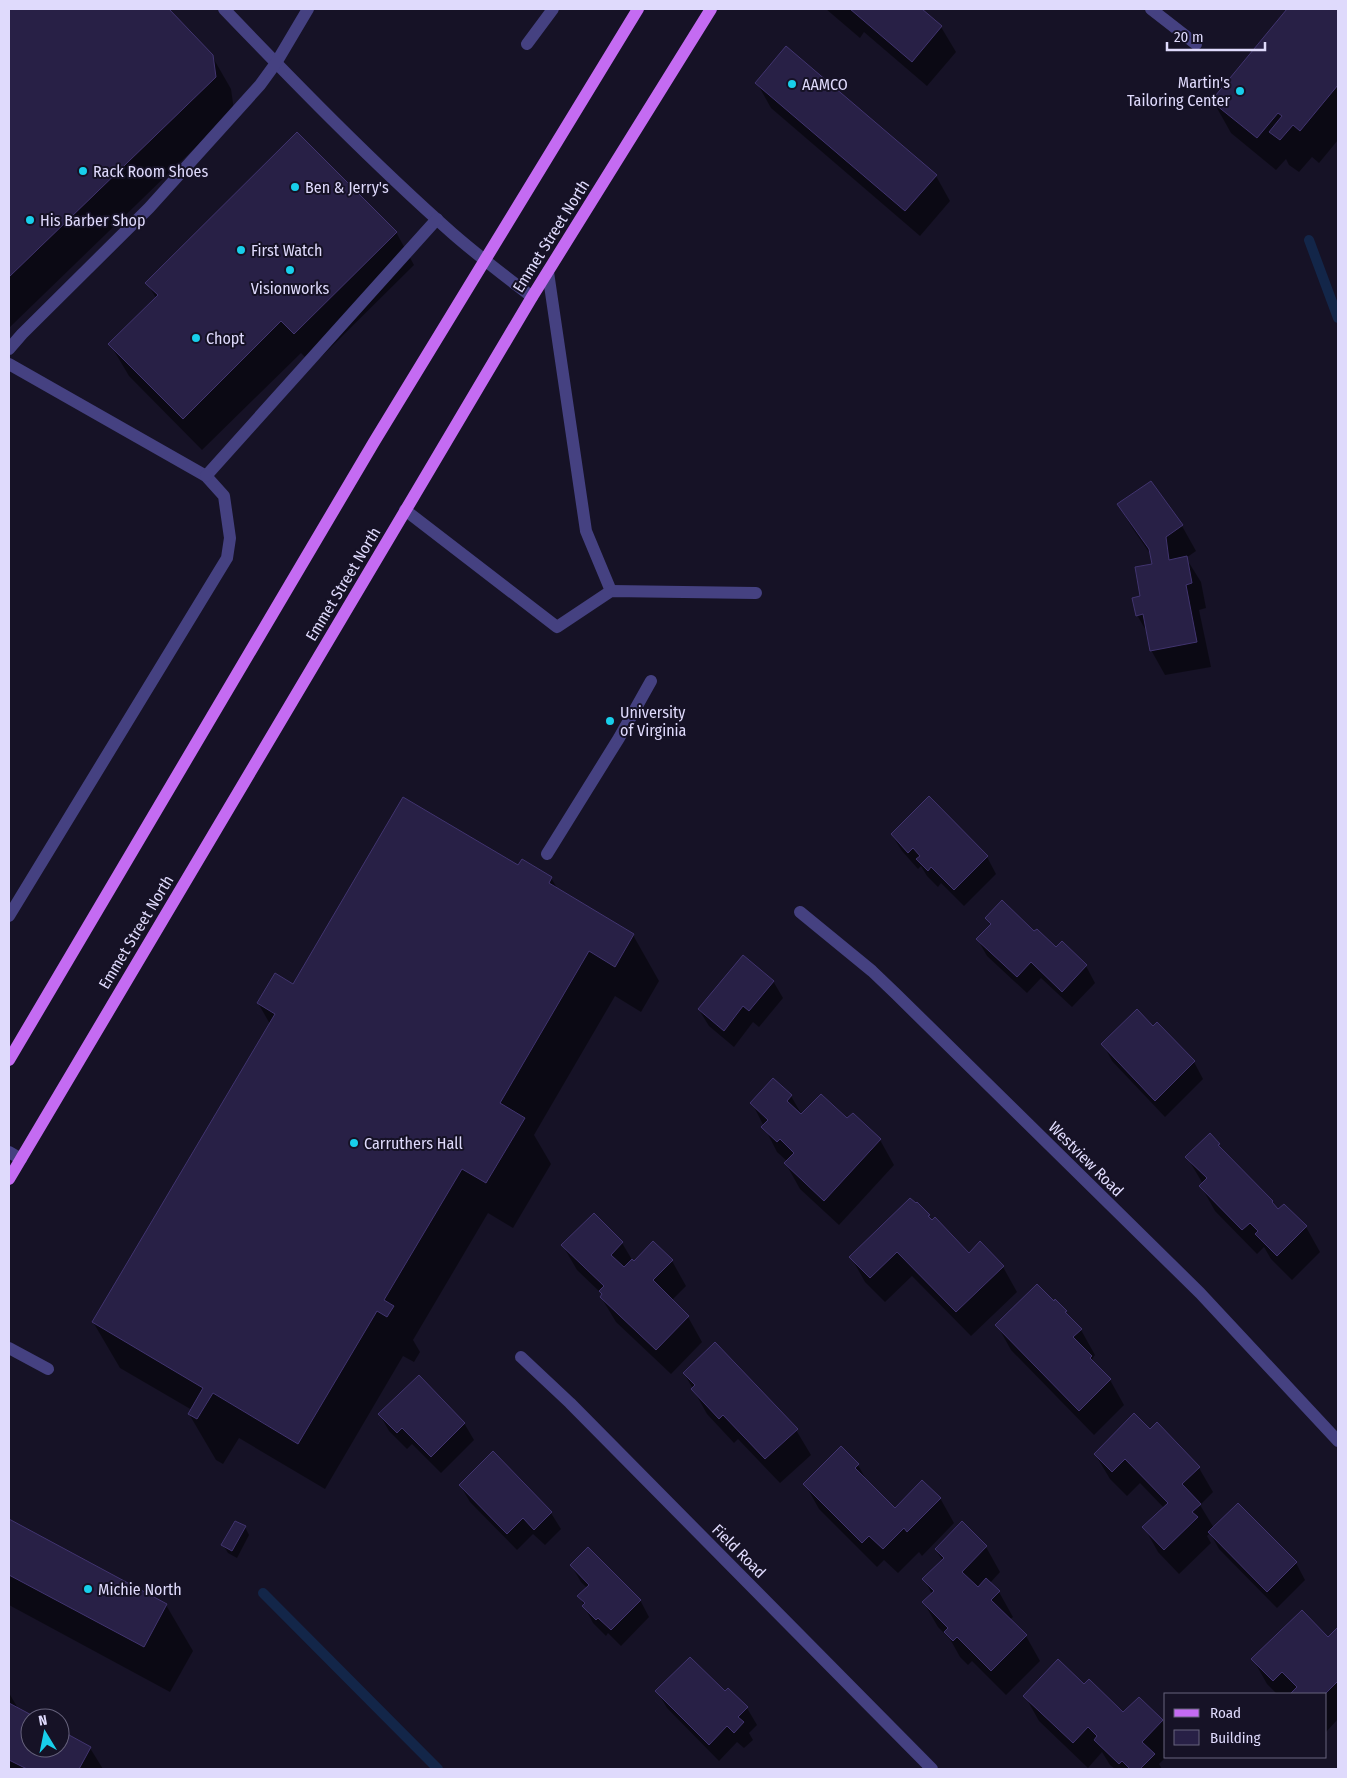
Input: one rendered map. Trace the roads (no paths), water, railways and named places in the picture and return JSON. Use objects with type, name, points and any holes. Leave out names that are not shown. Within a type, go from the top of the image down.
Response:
[{"type":"main road","points":[[9,1060],[374,442],[638,9]]},
{"type":"main road","name":"Emmet Street North","points":[[9,1179],[532,297],[712,9]]},
{"type":"street","points":[[224,9],[398,184],[532,297]]},
{"type":"street","points":[[9,349],[149,208],[260,85],[276,63],[308,9]]},
{"type":"street","points":[[527,44],[552,9]]},
{"type":"street","points":[[1151,9],[1196,44]]},
{"type":"street","points":[[206,476],[437,218]]},
{"type":"street","points":[[548,272],[586,531],[611,591]]},
{"type":"street","points":[[9,364],[206,476],[224,496],[230,538],[227,558],[9,916]]},
{"type":"street","points":[[405,510],[558,627],[611,591],[756,593]]},
{"type":"street","points":[[547,854],[619,738],[651,681]]},
{"type":"street","name":"Westview Road","points":[[800,912],[872,971],[1200,1293],[1338,1441]]},
{"type":"street","points":[[9,1152],[21,1159]]},
{"type":"street","points":[[9,1348],[48,1369]]},
{"type":"street","name":"Field Road","points":[[521,1357],[570,1403],[932,1769]]},
{"type":"waterway","points":[[1309,240],[1338,318]]},
{"type":"waterway","points":[[263,1593],[438,1769]]},
{"type":"place","name":"AAMCO","points":[[792,84]]},
{"type":"place","name":"Martin's Tailoring Center","points":[[1240,91]]},
{"type":"place","name":"Rack Room Shoes","points":[[83,171]]},
{"type":"place","name":"Ben & Jerry's","points":[[295,187]]},
{"type":"place","name":"His Barber Shop","points":[[30,220]]},
{"type":"place","name":"First Watch","points":[[241,250]]},
{"type":"place","name":"Visionworks","points":[[290,270]]},
{"type":"place","name":"Chopt","points":[[196,338]]},
{"type":"place","name":"University of Virginia","points":[[610,721]]},
{"type":"place","name":"Carruthers Hall","points":[[354,1143]]},
{"type":"place","name":"Michie North","points":[[88,1589]]}]
